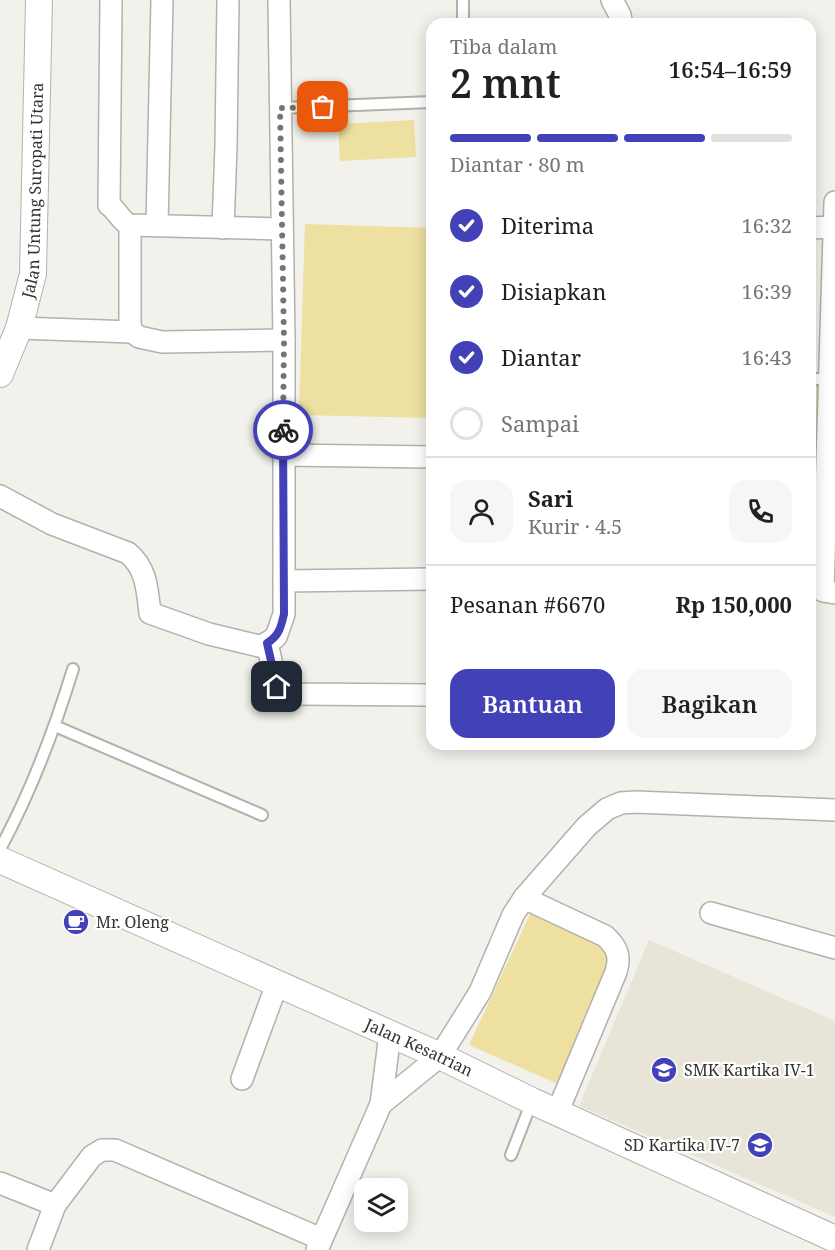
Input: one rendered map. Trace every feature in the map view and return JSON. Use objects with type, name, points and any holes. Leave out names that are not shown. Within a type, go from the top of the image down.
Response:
[{"type":"street","name":"Jalan Untung Suropati Utara","points":[[0,374],[19,328],[33,274],[39,0]]},
{"type":"street","points":[[111,0],[109,205],[124,223],[130,225],[281,229]]},
{"type":"street","points":[[157,225],[162,0]]},
{"type":"street","points":[[223,228],[228,0]]},
{"type":"street","points":[[0,496],[52,524],[128,553],[138,561],[145,573],[150,612],[209,634],[251,645],[267,643],[276,637],[280,630],[284,614],[284,340],[279,0]]},
{"type":"street","points":[[612,0],[621,18]]},
{"type":"street","points":[[823,592],[832,450],[820,379],[833,340],[835,202]]},
{"type":"street","points":[[130,225],[130,323],[132,332]]},
{"type":"street","points":[[816,228],[834,227]]},
{"type":"street","points":[[19,328],[132,332],[139,337],[162,342],[284,340]]},
{"type":"street","points":[[283,455],[426,457]]},
{"type":"street","points":[[284,581],[426,579]]},
{"type":"street","points":[[267,643],[277,687],[282,691],[294,694],[426,695]]},
{"type":"street","points":[[381,1104],[440,1056],[480,992],[513,915],[524,898],[588,826],[608,809],[621,803],[636,802],[835,810]]},
{"type":"street","name":"Jalan Kesatrian","points":[[0,860],[440,1056],[557,1113],[835,1239]]},
{"type":"street","points":[[524,898],[605,936],[618,951],[619,964],[616,972],[557,1113]]},
{"type":"street","points":[[711,913],[835,948]]},
{"type":"street","points":[[242,1079],[277,984]]},
{"type":"street","points":[[38,1250],[55,1205],[92,1156],[102,1150],[115,1150],[319,1244],[381,1104],[390,1034]]},
{"type":"street","points":[[0,1183],[55,1205]]},
{"type":"lane","points":[[463,0],[463,18]]},
{"type":"lane","points":[[280,108],[426,102]]},
{"type":"lane","points":[[0,849],[12,829],[55,726],[74,669]]},
{"type":"lane","points":[[55,726],[262,815]]},
{"type":"lane","points":[[511,1155],[532,1101]]},
{"type":"shaded area","points":[[414,120],[416,157],[340,161],[338,124]]},
{"type":"shaded area","points":[[305,224],[426,228],[426,418],[299,415]]},
{"type":"shaded area","points":[[816,381],[825,382],[824,434],[816,433]]},
{"type":"shaded area","points":[[531,912],[615,952],[558,1084],[469,1045]]},
{"type":"shaded area","points":[[649,940],[835,1021],[835,1217],[579,1106]]},
{"type":"way so far","points":[[283,430],[284,340],[280,108],[323,107]]},
{"type":"place","name":"Mr. Oleng","points":[[76,922]]},
{"type":"place","name":"SMK Kartika IV-1","points":[[664,1070]]},
{"type":"place","name":"SD Kartika IV-7","points":[[760,1145]]},
{"type":"route","points":[[277,687],[267,643],[276,637],[284,614],[283,430]]}]
